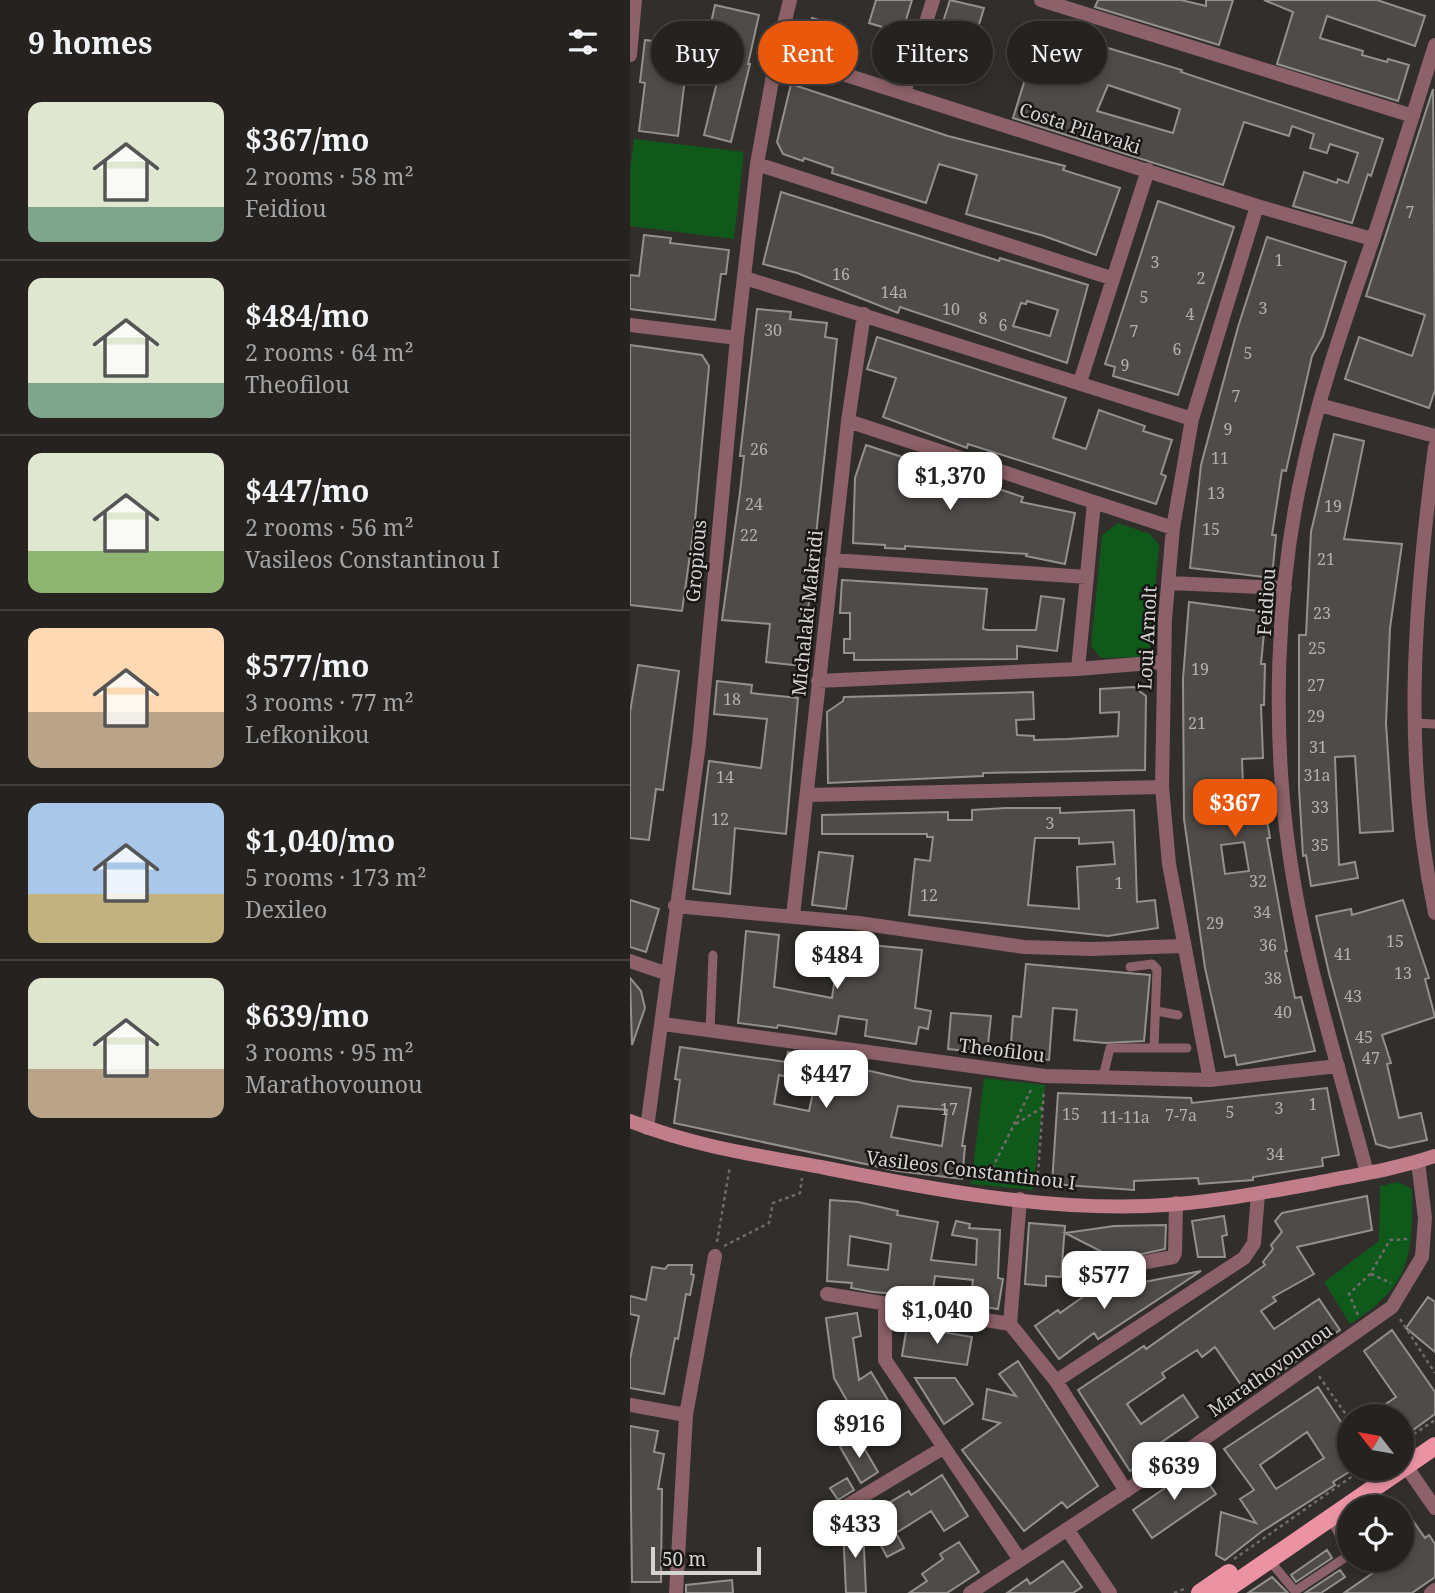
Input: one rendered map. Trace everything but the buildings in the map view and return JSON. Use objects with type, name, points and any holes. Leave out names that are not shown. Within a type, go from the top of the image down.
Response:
[{"type":"main road","name":"Vasileos Constantinou I","points":[[630,1121],[732,1150],[804,1165],[903,1184],[1036,1202],[1147,1206],[1258,1194],[1367,1173],[1435,1156]]},
{"type":"main road","points":[[1414,1452],[1435,1432]]},
{"type":"main road","points":[[1414,1456],[1435,1446]]},
{"type":"main road","points":[[1194,1590],[1363,1481]]},
{"type":"main road","points":[[1221,1593],[1330,1518],[1378,1481]]},
{"type":"street","points":[[630,55],[635,0]]},
{"type":"street","name":"Gropious","points":[[785,21],[790,0]]},
{"type":"street","points":[[904,93],[933,0]]},
{"type":"street","points":[[1041,0],[1413,116]]},
{"type":"street","name":"Feidiou","points":[[1367,1173],[1304,931],[1289,851],[1282,782],[1281,684],[1285,588],[1301,475],[1319,405],[1435,45]]},
{"type":"street","name":"Costa Pilavaki","points":[[858,79],[1257,206],[1373,239]]},
{"type":"street","name":"Gropious","points":[[647,1128],[699,744],[737,338],[757,164],[771,84]]},
{"type":"street","points":[[757,164],[1111,278]]},
{"type":"street","points":[[1080,382],[1111,278],[1148,170]]},
{"type":"street","name":"Loui Arnolt","points":[[1210,1080],[1170,864],[1162,787],[1163,662],[1173,528],[1192,419],[1257,206]]},
{"type":"street","points":[[745,278],[1192,419]]},
{"type":"street","name":"Michalaki Makridi","points":[[793,916],[848,421],[864,314]]},
{"type":"street","points":[[630,325],[737,338]]},
{"type":"street","points":[[1319,405],[1435,436]]},
{"type":"street","points":[[848,421],[1173,528]]},
{"type":"street","points":[[1435,447],[1418,572],[1413,723],[1435,913]]},
{"type":"street","points":[[1078,669],[1094,502]]},
{"type":"street","points":[[832,560],[1087,577]]},
{"type":"street","points":[[1169,583],[1285,588]]},
{"type":"street","points":[[818,681],[1078,669],[1163,662]]},
{"type":"street","points":[[808,795],[1162,787]]},
{"type":"street","points":[[675,906],[793,916],[1049,948],[1184,946]]},
{"type":"street","points":[[630,961],[667,974]]},
{"type":"street","name":"Theofilou","points":[[663,1024],[1040,1079],[1103,1077],[1210,1080],[1338,1066]]},
{"type":"street","name":"Marathovounou","points":[[970,1593],[1126,1491],[1392,1307],[1422,1257],[1425,1218],[1418,1162]]},
{"type":"street","points":[[1056,1381],[1244,1258],[1254,1243],[1258,1194]]},
{"type":"street","points":[[1010,1324],[1020,1199]]},
{"type":"street","points":[[1130,1265],[1173,1257],[1176,1203]]},
{"type":"street","points":[[676,1593],[685,1415],[715,1256]]},
{"type":"street","points":[[827,1294],[885,1306],[1010,1324],[1056,1381],[1126,1491]]},
{"type":"street","points":[[885,1306],[885,1360],[1020,1560]]},
{"type":"street","points":[[630,1405],[685,1415]]},
{"type":"street","points":[[840,1510],[943,1448]]},
{"type":"street","points":[[1414,1476],[1435,1508]]},
{"type":"street","points":[[1067,1529],[1110,1593]]},
{"type":"lane","points":[[1413,723],[1435,724]]},
{"type":"lane","points":[[710,1031],[713,956]]},
{"type":"lane","points":[[1130,967],[1152,964],[1157,969],[1154,1048]]},
{"type":"lane","points":[[1156,1011],[1178,1015]]},
{"type":"lane","points":[[1103,1077],[1110,1048],[1187,1048]]},
{"type":"lane","points":[[1330,1518],[1337,1531]]},
{"type":"lane","points":[[1269,1560],[1295,1591],[1337,1561]]},
{"type":"path","points":[[1036,1202],[1042,1107],[1040,1079]]},
{"type":"path","points":[[981,1190],[1013,1125],[1040,1079]]},
{"type":"path","points":[[1013,1125],[1042,1107]]},
{"type":"path","points":[[715,1256],[732,1150]]},
{"type":"path","points":[[715,1256],[720,1247],[769,1223],[773,1203],[800,1193],[804,1165]]},
{"type":"path","points":[[1364,1328],[1349,1294],[1370,1274],[1390,1240],[1424,1237]]},
{"type":"path","points":[[1370,1274],[1403,1289]]},
{"type":"path","points":[[1392,1307],[1435,1373]]},
{"type":"path","points":[[1311,1365],[1338,1404]]},
{"type":"path","points":[[1414,1434],[1435,1420]]},
{"type":"path","points":[[1230,1561],[1345,1481]]},
{"type":"path","points":[[1174,1593],[1194,1590]]},
{"type":"green space","points":[[634,139],[744,152],[734,239],[630,226],[630,173]]},
{"type":"green space","points":[[1118,523],[1150,534],[1159,545],[1150,647],[1138,657],[1101,658],[1091,646],[1102,535]]},
{"type":"green space","points":[[984,1078],[1045,1085],[1033,1190],[971,1184]]},
{"type":"green space","points":[[1398,1182],[1412,1189],[1411,1233],[1404,1267],[1386,1296],[1350,1324],[1324,1282],[1379,1241],[1380,1186]]}]
